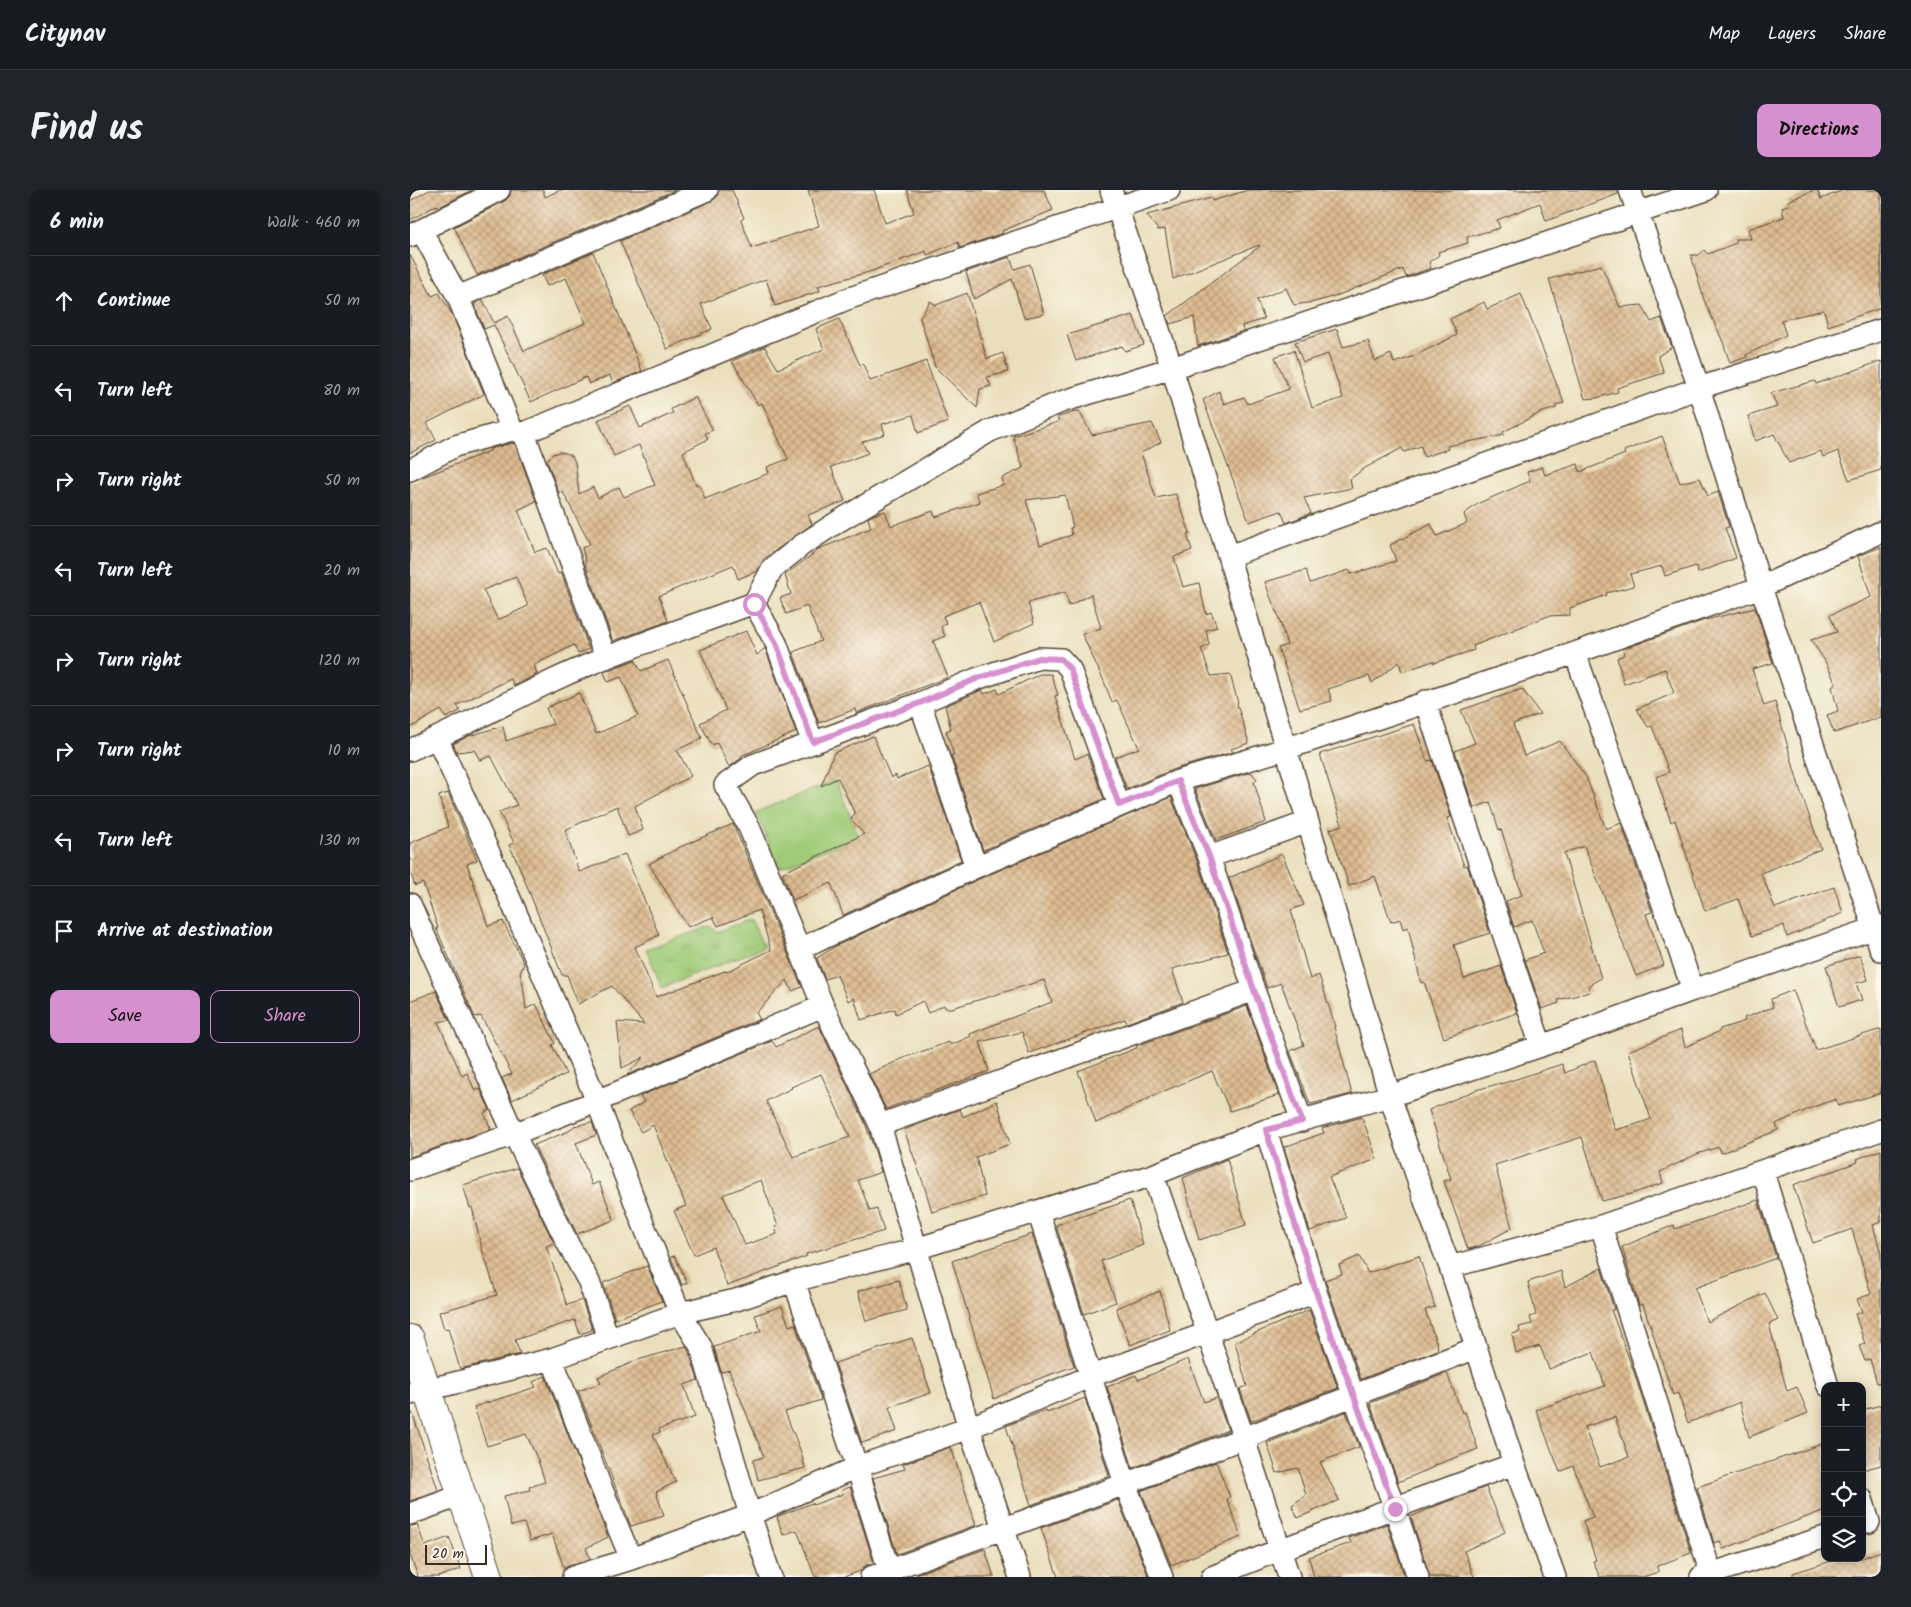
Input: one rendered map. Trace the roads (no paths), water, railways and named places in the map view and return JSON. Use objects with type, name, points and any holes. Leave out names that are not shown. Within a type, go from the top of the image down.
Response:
[{"type":"street","points":[[499,190],[416,233],[458,297],[518,431],[606,658]]},
{"type":"street","points":[[458,297],[707,190]]},
{"type":"street","points":[[410,470],[455,446],[518,431],[847,299],[1115,199],[1169,190]]},
{"type":"street","points":[[1630,190],[1699,388],[1761,587],[1877,927],[1881,950]]},
{"type":"street","points":[[410,750],[554,680],[606,658],[754,604],[772,569],[802,545],[990,431],[1061,402],[1172,368],[1706,190]]},
{"type":"street","points":[[1115,199],[1172,368],[1390,1096],[1427,1207],[1450,1267],[1551,1576]]},
{"type":"street","points":[[1229,556],[1699,388],[1881,330]]},
{"type":"street","points":[[800,949],[976,867],[1178,781],[1285,749],[1575,652],[1761,587],[1881,532]]},
{"type":"street","points":[[754,604],[776,643],[813,742]]},
{"type":"street","points":[[1575,652],[1693,990]]},
{"type":"street","points":[[1020,1577],[969,1428],[880,1125],[823,1006],[749,827],[724,785],[753,764],[920,703],[976,679],[1039,658],[1061,659],[1070,669],[1119,805]]},
{"type":"street","points":[[1425,701],[1541,1046]]},
{"type":"street","points":[[920,703],[976,867]]},
{"type":"street","points":[[437,738],[507,893],[597,1101],[642,1221],[680,1313],[701,1347],[750,1515],[771,1577]]},
{"type":"street","points":[[1178,781],[1209,856],[1254,990],[1302,1121]]},
{"type":"street","points":[[1209,856],[1308,822]]},
{"type":"street","points":[[410,904],[514,1134],[568,1244],[589,1282],[608,1338]]},
{"type":"street","points":[[418,1392],[552,1359],[680,1313],[736,1300],[794,1281],[916,1249],[1153,1175],[1266,1130],[1390,1096],[1541,1046],[1693,990],[1877,927]]},
{"type":"street","points":[[880,1125],[1254,990]]},
{"type":"street","points":[[410,1170],[514,1134],[823,1006]]},
{"type":"street","points":[[1266,1130],[1316,1292],[1418,1577]]},
{"type":"street","points":[[1450,1267],[1602,1226],[1881,1130]]},
{"type":"street","points":[[1763,1172],[1827,1382]]},
{"type":"street","points":[[1153,1175],[1206,1335],[1244,1439],[1289,1577]]},
{"type":"street","points":[[1038,1211],[1089,1377],[1125,1484],[1162,1577]]},
{"type":"street","points":[[1602,1226],[1706,1575],[1821,1538]]},
{"type":"street","points":[[794,1281],[857,1467],[884,1575],[1244,1439],[1354,1394],[1476,1348]]},
{"type":"street","points":[[573,1577],[631,1559],[750,1515],[857,1467],[969,1428],[1089,1377],[1206,1335],[1316,1292]]},
{"type":"street","points":[[410,1340],[418,1392],[462,1495],[489,1577]]},
{"type":"street","points":[[552,1359],[631,1559]]},
{"type":"street","points":[[1212,1577],[1279,1550],[1514,1464]]},
{"type":"street","points":[[410,1514],[462,1495]]},
{"type":"street","points":[[1866,1509],[1871,1522]]}]
